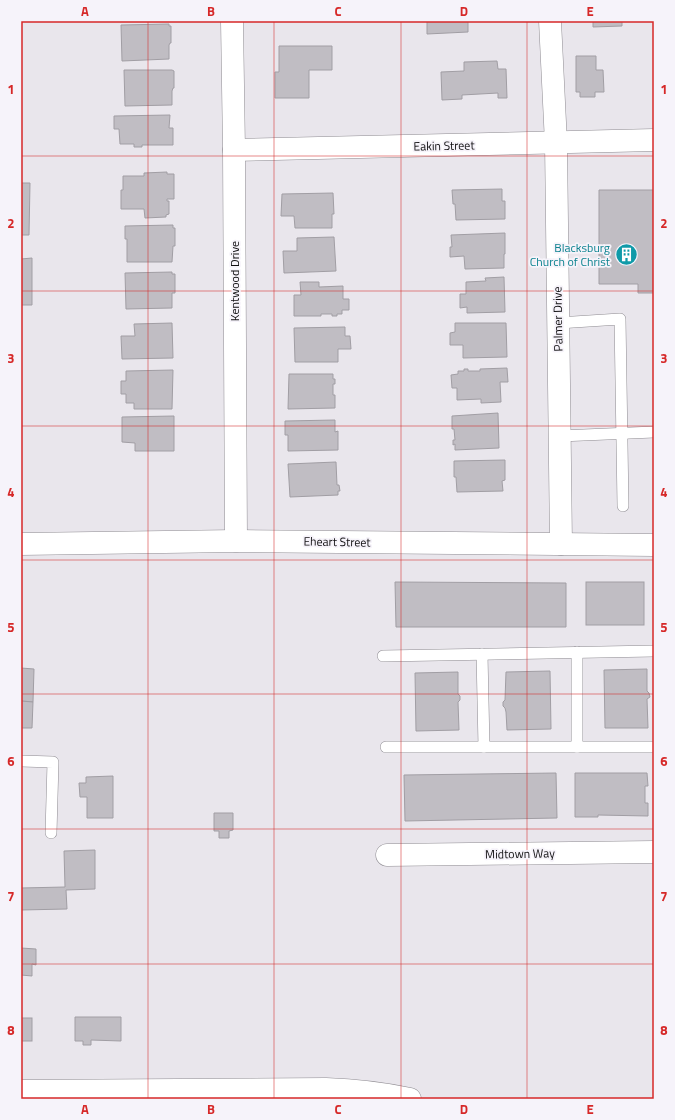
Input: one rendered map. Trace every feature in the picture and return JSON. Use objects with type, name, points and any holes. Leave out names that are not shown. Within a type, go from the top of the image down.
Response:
[{"type":"street","name":"Kentwood Drive","points":[[232,21],[236,541]]},
{"type":"street","name":"Palmer Drive","points":[[550,21],[556,143],[561,544]]},
{"type":"street","name":"Eakin Street","points":[[234,150],[654,140]]},
{"type":"street","name":"Eheart Street","points":[[21,544],[236,541],[654,546]]},
{"type":"street","name":"Midtown Way","points":[[387,855],[654,852]]},
{"type":"street","points":[[21,1091],[326,1089],[358,1090],[410,1099]]},
{"type":"lane","points":[[558,323],[620,320],[623,506]]},
{"type":"lane","points":[[560,436],[654,432]]},
{"type":"lane","points":[[383,656],[654,651]]},
{"type":"lane","points":[[577,652],[577,747]]},
{"type":"lane","points":[[482,654],[484,747]]},
{"type":"lane","points":[[386,747],[654,747]]},
{"type":"lane","points":[[21,761],[53,762],[51,833]]},
{"type":"building","points":[[427,21],[468,21],[468,32],[427,34]]},
{"type":"building","points":[[593,21],[622,21],[622,26],[593,27]]},
{"type":"building","points":[[169,24],[169,26],[171,26],[171,43],[169,45],[169,59],[122,61],[121,25]]},
{"type":"building","points":[[279,46],[332,46],[332,70],[309,70],[309,98],[275,98],[275,72],[279,72]]},
{"type":"building","points":[[576,56],[596,56],[596,70],[603,70],[604,92],[595,92],[595,97],[580,97],[580,92],[576,92]]},
{"type":"building","points":[[497,61],[498,69],[506,69],[507,98],[498,98],[498,93],[462,95],[462,99],[442,100],[441,72],[464,71],[464,62]]},
{"type":"building","points":[[124,70],[174,71],[172,105],[125,106]]},
{"type":"building","points":[[170,115],[169,128],[173,128],[173,145],[142,145],[142,147],[134,147],[134,144],[120,144],[119,129],[114,129],[114,116]]},
{"type":"building","points":[[167,172],[167,174],[174,174],[174,199],[167,199],[167,201],[169,201],[169,214],[166,215],[166,217],[145,218],[144,209],[121,209],[123,176],[144,176],[144,173]]},
{"type":"building","points":[[21,183],[30,183],[29,235],[21,235]]},
{"type":"building","points":[[502,189],[502,201],[505,201],[505,219],[456,220],[452,190]]},
{"type":"building","name":"Blacksburg Church of Christ","points":[[599,190],[654,190],[654,293],[638,293],[638,284],[599,284]]},
{"type":"building","points":[[333,193],[334,214],[332,214],[332,228],[295,228],[294,216],[281,216],[282,194]]},
{"type":"building","points":[[173,225],[173,228],[175,228],[175,246],[173,246],[172,262],[127,262],[127,239],[125,239],[125,226]]},
{"type":"building","points":[[505,233],[504,268],[465,269],[464,256],[450,257],[450,247],[452,247],[451,235]]},
{"type":"building","points":[[334,237],[336,271],[284,273],[283,251],[297,251],[297,238]]},
{"type":"building","points":[[32,258],[32,305],[21,305],[21,259]]},
{"type":"building","points":[[172,272],[172,274],[175,274],[175,293],[172,293],[172,308],[126,309],[125,273]]},
{"type":"building","points":[[504,277],[505,312],[467,313],[467,307],[460,308],[460,294],[466,294],[466,282],[486,281],[485,278]]},
{"type":"building","points":[[300,282],[319,282],[319,287],[343,286],[343,299],[349,299],[349,310],[342,310],[342,314],[337,314],[337,316],[332,316],[332,314],[321,314],[321,316],[294,316],[294,295],[301,295]]},
{"type":"building","points":[[172,323],[173,358],[122,359],[121,336],[135,336],[134,324]]},
{"type":"building","points":[[455,323],[506,323],[507,357],[463,358],[463,345],[450,345],[450,333],[455,332]]},
{"type":"building","points":[[345,327],[345,336],[350,336],[351,349],[338,349],[338,362],[295,362],[294,328]]},
{"type":"building","points":[[507,368],[508,382],[500,382],[501,402],[481,403],[481,399],[457,400],[457,388],[452,388],[451,375],[458,374],[458,371],[464,371],[464,369],[468,369],[468,371],[480,371],[480,369]]},
{"type":"building","points":[[173,370],[172,409],[134,409],[134,403],[126,403],[126,394],[121,394],[121,381],[126,381],[126,371]]},
{"type":"building","points":[[289,374],[333,374],[333,379],[335,379],[335,384],[333,384],[333,395],[335,395],[335,408],[288,409]]},
{"type":"building","points":[[498,413],[499,448],[455,450],[455,444],[453,445],[453,440],[455,440],[454,429],[452,429],[452,416]]},
{"type":"building","points":[[174,416],[174,451],[135,451],[135,443],[122,442],[122,417]]},
{"type":"building","points":[[335,420],[335,432],[338,431],[338,450],[288,451],[288,435],[285,435],[285,421]]},
{"type":"building","points":[[505,460],[505,480],[502,481],[503,491],[457,492],[456,477],[454,477],[454,461]]},
{"type":"building","points":[[336,462],[337,485],[339,485],[340,491],[338,491],[338,495],[290,497],[288,464]]},
{"type":"building","points":[[395,582],[566,583],[566,627],[396,627]]},
{"type":"building","points":[[586,582],[644,582],[644,625],[586,625]]},
{"type":"building","points":[[21,668],[34,669],[33,702],[21,701]]},
{"type":"building","points":[[647,669],[647,691],[650,697],[647,699],[648,728],[605,728],[604,670]]},
{"type":"building","points":[[550,671],[551,729],[507,730],[506,712],[503,706],[503,702],[505,700],[506,672]]},
{"type":"building","points":[[458,672],[458,694],[460,696],[460,700],[458,702],[459,730],[416,731],[415,673]]},
{"type":"building","points":[[21,701],[33,702],[32,728],[21,728]]},
{"type":"building","points":[[556,773],[557,818],[405,821],[404,775]]},
{"type":"building","points":[[575,773],[647,773],[648,786],[645,786],[645,803],[648,803],[648,816],[598,815],[598,817],[575,817]]},
{"type":"building","points":[[113,776],[113,818],[87,818],[87,797],[80,797],[79,783],[86,783],[86,777]]},
{"type":"building","points":[[214,813],[233,813],[233,830],[229,831],[229,838],[219,838],[219,831],[214,831]]},
{"type":"building","points":[[95,850],[95,889],[66,890],[67,909],[21,910],[21,888],[65,887],[64,851]]},
{"type":"building","points":[[21,948],[36,949],[36,965],[32,964],[32,976],[21,975]]},
{"type":"building","points":[[75,1017],[121,1017],[121,1041],[91,1040],[91,1045],[83,1045],[83,1041],[75,1041]]},
{"type":"building","points":[[21,1018],[32,1018],[32,1041],[21,1041]]},
{"type":"place","name":"Blacksburg Church of Christ","points":[[626,255]]}]
